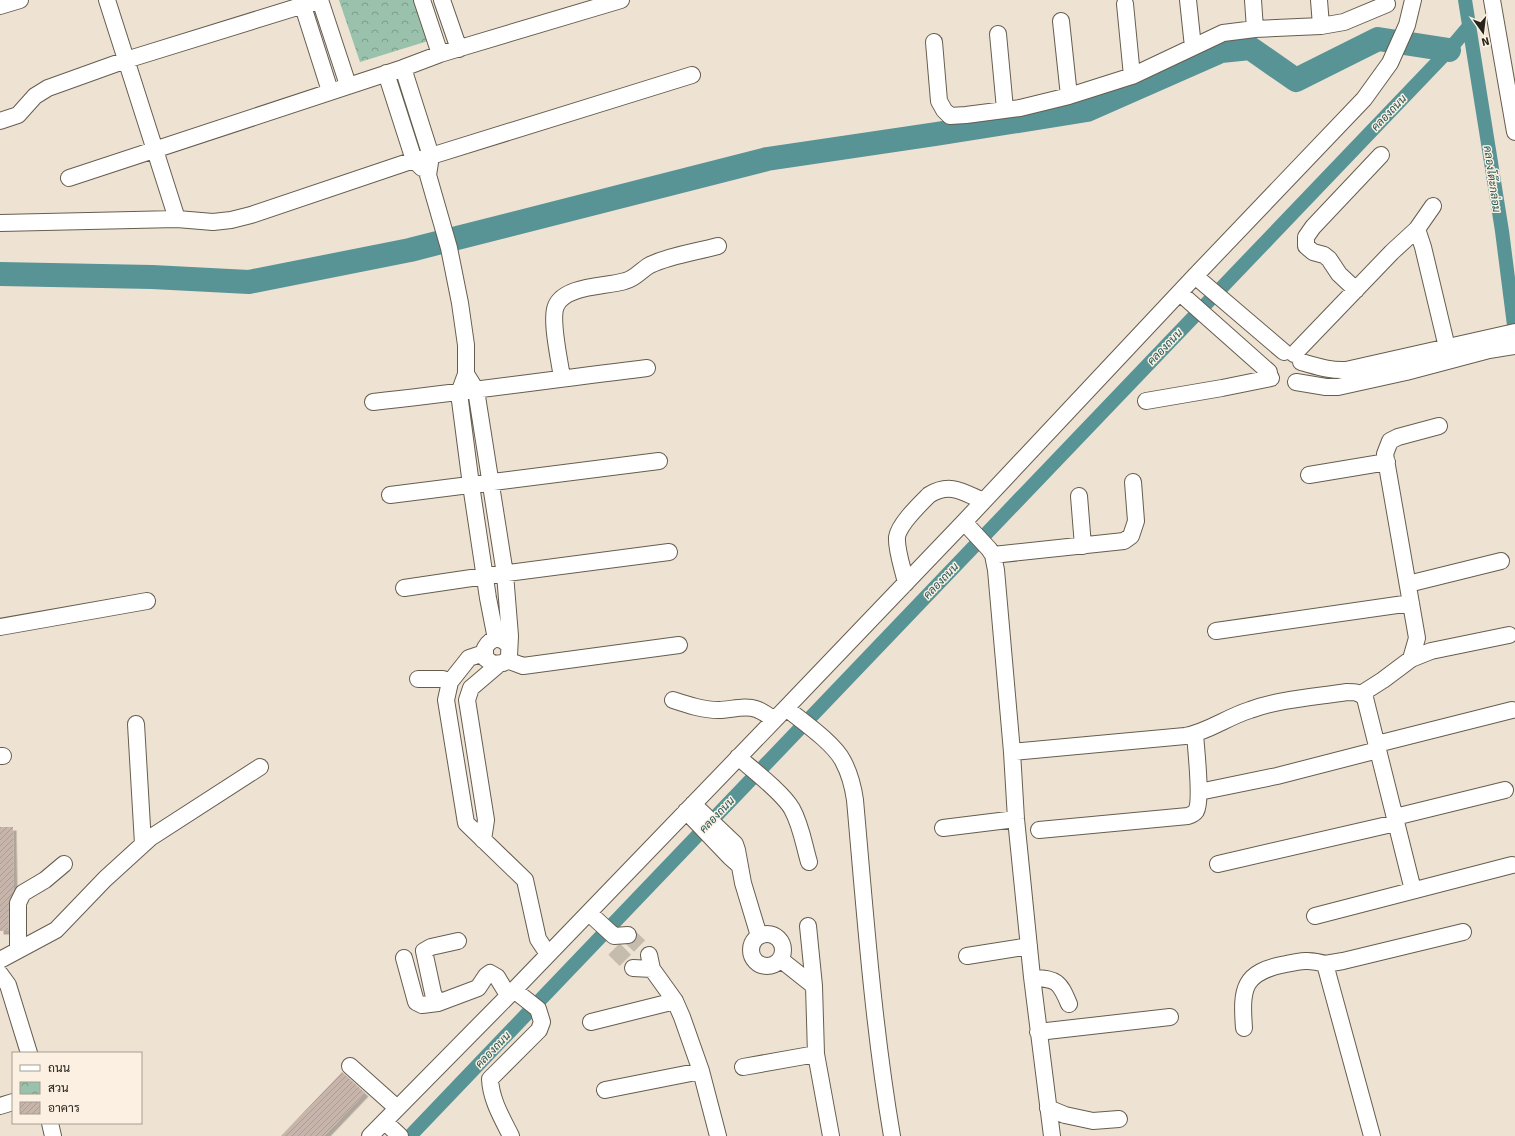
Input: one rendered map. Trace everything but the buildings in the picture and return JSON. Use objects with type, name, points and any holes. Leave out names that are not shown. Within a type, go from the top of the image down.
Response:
[{"type":"street","points":[[0,6],[20,0]]},
{"type":"street","points":[[107,0],[177,219]]},
{"type":"street","points":[[0,121],[18,115],[35,96],[48,88],[126,60],[302,3],[320,0],[348,85]]},
{"type":"street","points":[[422,0],[440,54]]},
{"type":"street","points":[[442,0],[458,49]]},
{"type":"street","points":[[69,178],[403,68],[440,54],[622,0]]},
{"type":"street","points":[[1188,0],[1193,47]]},
{"type":"street","points":[[1253,0],[1255,30]]},
{"type":"street","points":[[1318,0],[1320,26]]},
{"type":"street","points":[[383,1131],[397,1108],[514,993],[548,954],[592,915],[694,812],[741,760],[774,720],[790,711],[906,583],[967,525],[983,501],[1184,297],[1364,99],[1390,63],[1407,25],[1413,0]]},
{"type":"street","points":[[1492,0],[1515,132]]},
{"type":"street","points":[[302,3],[330,91]]},
{"type":"street","points":[[1125,4],[1132,76]]},
{"type":"street","points":[[934,42],[939,101],[944,110],[950,116],[966,115],[1020,108],[1069,96],[1132,76],[1223,34],[1255,30],[1320,26],[1344,22],[1387,4]]},
{"type":"street","points":[[1061,21],[1069,96]]},
{"type":"street","points":[[998,34],[1005,109]]},
{"type":"street","points":[[403,68],[431,156],[428,175],[449,248],[460,303],[466,345],[466,374],[460,393],[471,485],[485,576],[502,653]]},
{"type":"street","points":[[386,73],[414,160],[428,175]]},
{"type":"street","points":[[0,223],[177,219],[213,222],[230,220],[251,215],[414,160],[692,75]]},
{"type":"street","points":[[1356,290],[1339,274],[1329,259],[1324,255],[1312,252],[1306,246],[1306,237],[1313,227],[1381,155]]},
{"type":"street","points":[[1270,375],[1272,360],[1275,356],[1293,356],[1392,252],[1417,229],[1434,206]]},
{"type":"street","points":[[1417,229],[1423,247],[1449,354]]},
{"type":"street","points":[[562,378],[554,320],[556,306],[561,299],[573,291],[626,281],[649,266],[664,259],[718,246]]},
{"type":"street","points":[[1199,279],[1246,320],[1293,356],[1326,369],[1336,371],[1346,370],[1449,354]]},
{"type":"street","points":[[1184,297],[1280,385],[1286,386],[1296,382],[1326,387],[1338,387],[1488,344],[1515,332]]},
{"type":"street","points":[[1230,338],[1246,320]]},
{"type":"street","points":[[1488,344],[1515,346]]},
{"type":"street","points":[[1293,356],[1302,373],[1296,382]]},
{"type":"street","points":[[373,402],[460,393],[562,378],[647,368]]},
{"type":"street","points":[[466,374],[476,390],[506,574],[510,636],[502,653],[471,688],[467,700],[486,820],[483,840]]},
{"type":"street","points":[[1146,401],[1222,388],[1270,375]]},
{"type":"street","points":[[1411,658],[1417,638],[1385,454],[1390,441],[1398,437],[1439,426]]},
{"type":"street","points":[[390,495],[659,461]]},
{"type":"street","points":[[1309,475],[1387,462]]},
{"type":"street","points":[[991,552],[1083,546],[1124,541],[1131,536],[1136,520],[1133,482]]},
{"type":"street","points":[[906,583],[897,543],[897,535],[900,528],[926,498],[934,492],[952,488],[983,501]]},
{"type":"street","points":[[1079,496],[1083,546]]},
{"type":"street","points":[[967,525],[991,552],[996,570],[1012,752],[1016,819],[1038,1032],[1052,1136]]},
{"type":"street","points":[[404,588],[669,552]]},
{"type":"street","points":[[1408,584],[1501,562]]},
{"type":"street","points":[[0,627],[147,602]]},
{"type":"street","points":[[1216,631],[1411,603]]},
{"type":"street","points":[[1361,694],[1383,680],[1411,658],[1431,651],[1509,635]]},
{"type":"street","points":[[548,954],[538,939],[525,880],[466,823],[446,700],[450,682],[469,658],[484,653],[487,643],[523,666],[679,645]]},
{"type":"street","points":[[418,679],[442,679],[450,682]]},
{"type":"street","points":[[1012,752],[1195,734],[1237,714],[1268,705],[1347,692],[1356,692],[1365,698],[1413,890]]},
{"type":"street","points":[[674,700],[703,708],[717,710],[756,708],[774,720]]},
{"type":"street","points":[[1198,792],[1277,776],[1512,710]]},
{"type":"street","points":[[790,711],[817,732],[843,760],[852,780],[882,1077],[892,1136]]},
{"type":"street","points":[[136,724],[143,844]]},
{"type":"street","points":[[1039,830],[1188,816],[1193,814],[1198,806],[1195,734]]},
{"type":"street","points":[[741,760],[781,794],[792,808],[799,825],[809,862]]},
{"type":"street","points":[[0,960],[56,930],[104,879],[150,838],[260,767]]},
{"type":"street","points":[[1218,864],[1395,820],[1505,790]]},
{"type":"street","points":[[694,812],[719,837],[730,857],[739,865],[759,936]]},
{"type":"street","points":[[943,828],[1016,819]]},
{"type":"street","points":[[18,950],[18,904],[23,893],[45,880],[64,864]]},
{"type":"street","points":[[1315,916],[1512,865]]},
{"type":"street","points":[[592,915],[617,938]]},
{"type":"street","points":[[808,926],[814,986],[816,1054],[828,1136]]},
{"type":"street","points":[[1244,1028],[1242,1004],[1249,982],[1258,973],[1269,968],[1306,960],[1325,964],[1343,961],[1463,932]]},
{"type":"street","points":[[766,934],[773,935],[779,939],[782,946],[782,952],[780,959],[775,964],[768,966],[761,965],[755,961],[751,948],[754,941],[759,936],[766,934]]},
{"type":"street","points":[[438,1003],[433,993],[424,951],[431,946],[458,941]]},
{"type":"street","points":[[967,956],[1029,946]]},
{"type":"street","points":[[404,958],[416,1002],[422,1005],[438,1003],[478,988],[486,976],[490,973],[514,993],[538,1009],[542,1022],[539,1030],[490,1079],[490,1087],[495,1104],[511,1136]]},
{"type":"street","points":[[780,959],[814,986]]},
{"type":"street","points":[[633,968],[650,962],[675,1001],[701,1071],[718,1136]]},
{"type":"street","points":[[1325,964],[1372,1136]]},
{"type":"street","points":[[0,974],[8,984],[29,1052]]},
{"type":"street","points":[[1032,977],[1054,981],[1062,988],[1069,1004]]},
{"type":"street","points":[[591,1022],[675,1001]]},
{"type":"street","points":[[1038,1032],[1170,1017]]},
{"type":"street","points":[[743,1067],[816,1054]]},
{"type":"street","points":[[350,1066],[397,1108]]},
{"type":"street","points":[[605,1090],[701,1071]]},
{"type":"street","points":[[0,1106],[12,1102]]},
{"type":"street","points":[[1048,1108],[1065,1115],[1093,1121],[1119,1119]]},
{"type":"street","points":[[50,1124],[53,1136]]},
{"type":"green space","points":[[339,0],[428,0],[441,37],[360,62]]},
{"type":"waterway","name":"คลองโต๊ะกล่อม","points":[[1465,0],[1502,231],[1515,333]]},
{"type":"waterway","name":"คลองถนน","points":[[410,1136],[1449,50],[1470,25]]},
{"type":"waterway","points":[[0,274],[152,277],[249,282],[410,250],[767,159],[1087,110],[1221,51],[1250,48],[1296,80],[1378,39],[1449,50]]},
{"type":"tunnel","points":[[628,935],[649,955]]},
{"type":"tunnel","points":[[614,949],[633,968]]}]
